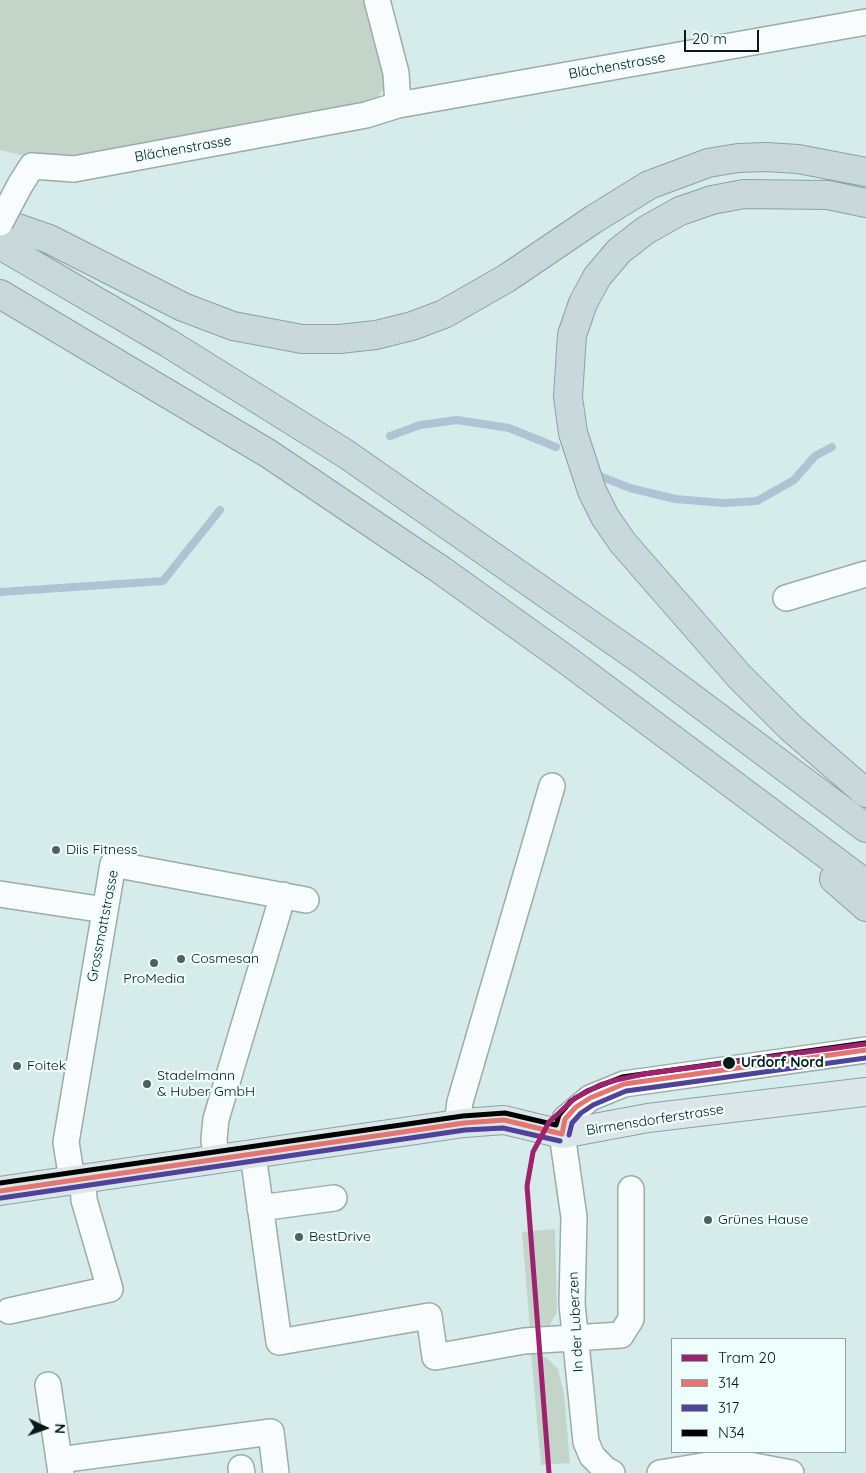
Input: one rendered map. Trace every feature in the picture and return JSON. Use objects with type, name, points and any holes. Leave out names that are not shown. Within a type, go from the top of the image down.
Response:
[{"type":"highway","points":[[0,222],[49,239],[183,307],[233,326],[286,337],[339,339],[394,330],[444,314],[507,278],[601,214],[649,185],[708,163],[738,158],[766,157],[806,160],[866,172]]},
{"type":"highway","points":[[866,203],[828,195],[744,194],[712,200],[672,216],[646,230],[619,251],[597,277],[582,302],[572,335],[568,397],[573,433],[589,484],[605,517],[623,543],[739,676],[792,729],[866,793]]},
{"type":"highway","points":[[797,195],[866,224]]},
{"type":"highway","points":[[0,245],[168,343],[346,454],[644,662],[866,828]]},
{"type":"highway","points":[[0,294],[269,454],[441,570],[568,661],[866,884]]},
{"type":"highway","points":[[568,661],[708,782],[866,906]]},
{"type":"main road","name":"Birmensdorferstrasse","points":[[0,1191],[457,1124],[504,1120],[562,1134],[648,1118],[866,1092]]},
{"type":"street","points":[[377,0],[396,73],[398,106]]},
{"type":"street","name":"Blächenstrasse","points":[[0,222],[32,166],[74,169],[366,115],[398,106],[866,22]]},
{"type":"street","points":[[786,598],[866,574]]},
{"type":"street","points":[[457,1124],[460,1102],[552,786]]},
{"type":"street","name":"Grossmattstrasse","points":[[9,1311],[110,1289],[66,1142],[112,864],[294,897],[216,1119],[214,1139],[216,1160]]},
{"type":"street","points":[[0,894],[105,910]]},
{"type":"street","points":[[562,1134],[565,1119],[576,1107],[590,1098],[624,1084],[866,1050]]},
{"type":"street","name":"In der Luberzen","points":[[562,1134],[574,1217],[572,1304],[586,1442],[592,1456],[608,1472]]},
{"type":"street","points":[[253,1154],[279,1342],[429,1316],[435,1358],[524,1341],[621,1335],[631,1319],[631,1189]]},
{"type":"street","points":[[260,1208],[334,1198]]},
{"type":"street","points":[[48,1384],[60,1467],[270,1432],[276,1473]]},
{"type":"street","points":[[660,1473],[708,1465],[749,1465],[791,1473]]},
{"type":"green space","points":[[0,0],[368,0],[387,72],[386,85],[377,98],[366,105],[86,159],[32,158],[0,150]]},
{"type":"green space","points":[[555,1229],[557,1313],[549,1326],[530,1329],[522,1232]]},
{"type":"green space","points":[[531,1353],[547,1358],[558,1369],[564,1394],[570,1463],[541,1465]]},
{"type":"waterway","points":[[390,436],[420,425],[457,420],[509,428],[556,447]]},
{"type":"waterway","points":[[602,477],[630,488],[675,499],[724,503],[757,501],[794,480],[815,456],[832,447]]},
{"type":"waterway","points":[[0,592],[163,581],[220,510]]},
{"type":"tram line","name":"20","points":[[549,1473],[527,1186],[533,1152],[549,1122],[575,1098],[600,1085],[616,1080],[644,1074],[866,1044]]},
{"type":"transit line","name":"N34","points":[[0,1183],[463,1116],[505,1113],[556,1125],[559,1115],[571,1101],[587,1091],[622,1077],[865,1043]]},
{"type":"transit line","name":"314","points":[[562,1134],[565,1119],[576,1107],[590,1098],[624,1084],[866,1050]]},
{"type":"transit line","name":"317","points":[[569,1135],[572,1123],[581,1113],[593,1105],[626,1091],[866,1058]]},
{"type":"transit line","name":"314","points":[[0,1191],[464,1123],[504,1120],[562,1134]]},
{"type":"transit line","name":"317","points":[[1,1198],[465,1130],[503,1128],[560,1141]]},
{"type":"place","name":"Diis Fitness","points":[[56,850]]},
{"type":"place","name":"Cosmesan","points":[[181,959]]},
{"type":"place","name":"ProMedia","points":[[154,963]]},
{"type":"place","name":"Urdorf Nord","points":[[729,1063]]},
{"type":"place","name":"Foitek","points":[[17,1066]]},
{"type":"place","name":"Stadelmann & Huber GmbH","points":[[147,1084]]},
{"type":"place","name":"Grünes Hause","points":[[708,1220]]},
{"type":"place","name":"BestDrive","points":[[299,1237]]}]
